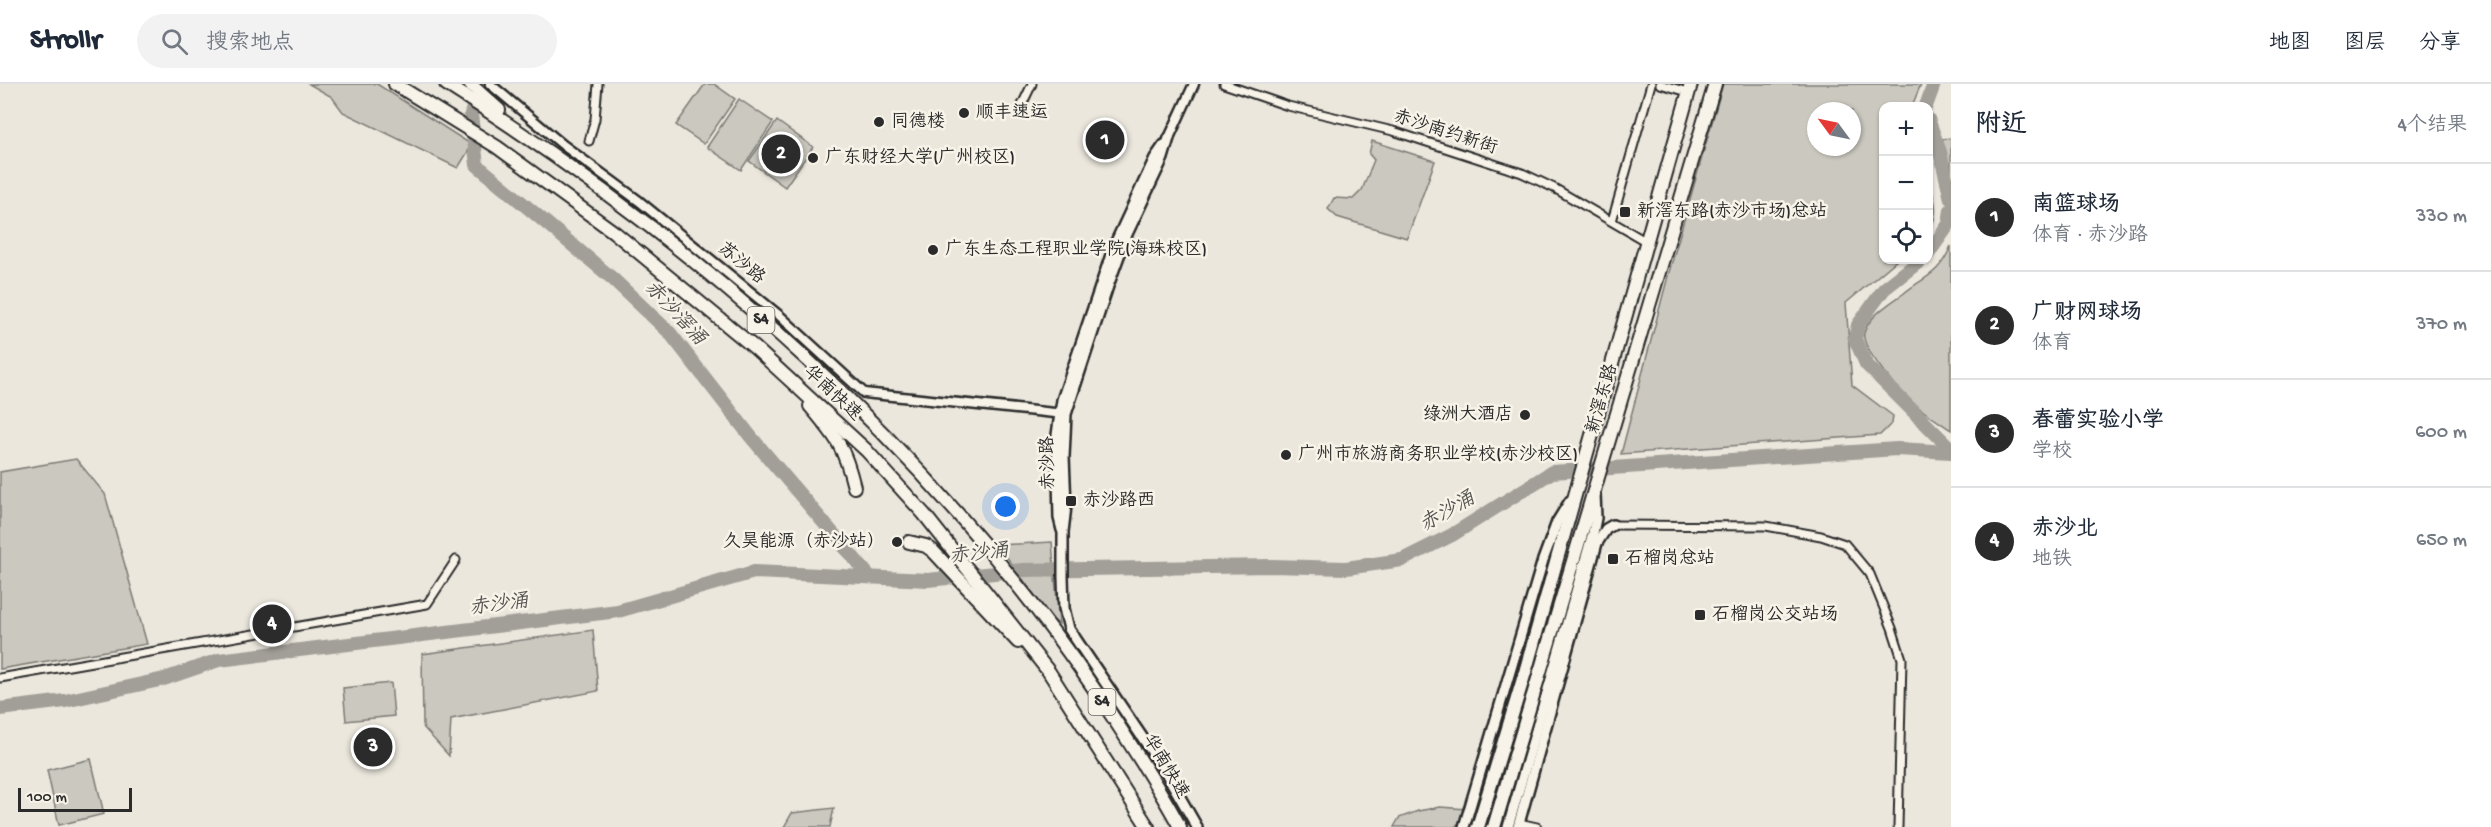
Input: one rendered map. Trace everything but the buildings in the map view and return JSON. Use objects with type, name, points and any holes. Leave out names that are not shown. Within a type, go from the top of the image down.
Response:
[{"type":"highway","name":"华南快速","points":[[395,84],[484,138],[614,232],[706,306],[866,450],[963,561],[1052,677],[1148,827]]},
{"type":"highway","points":[[470,84],[498,112]]},
{"type":"highway","name":"新滘东路","points":[[1494,827],[1715,84]]},
{"type":"highway","name":"华南快速","points":[[449,86],[498,112],[731,293],[804,358],[920,470],[1016,583],[1061,642],[1120,729],[1180,827]]},
{"type":"highway","name":"新滘东路","points":[[1478,827],[1526,669],[1690,88]]},
{"type":"highway","points":[[771,363],[841,445],[849,462],[854,487]]},
{"type":"highway","points":[[909,542],[930,548],[1052,677]]},
{"type":"main road","name":"赤沙路","points":[[1169,138],[1163,158],[1127,234],[1063,414],[1066,512],[1062,549],[1064,608],[1070,629],[1165,771],[1197,827]]},
{"type":"main road","points":[[1513,826],[1514,805],[1586,562],[1596,518],[1595,491]]},
{"type":"main road","points":[[1464,827],[1543,560],[1557,522],[1574,494]]},
{"type":"main road","points":[[1596,518],[1605,524],[1613,525]]},
{"type":"main road","points":[[1513,826],[1597,543],[1606,529],[1613,525]]},
{"type":"main road","points":[[1472,799],[1477,813],[1486,821],[1502,818],[1514,805]]},
{"type":"main road","points":[[1494,827],[1513,826]]},
{"type":"street","name":"苏沙路","points":[[490,84],[563,145],[639,201],[780,316],[864,393],[1063,414]]},
{"type":"street","points":[[589,141],[595,119],[598,84]]},
{"type":"street","points":[[1019,111],[1032,84]]},
{"type":"street","name":"赤沙路","points":[[1169,138],[1194,84]]},
{"type":"street","name":"赤沙南约新街","points":[[1224,84],[1288,106],[1393,131],[1522,173],[1554,188],[1645,241]]},
{"type":"street","points":[[1612,221],[1651,84]]},
{"type":"street","points":[[1660,84],[1690,88]]},
{"type":"street","points":[[1613,525],[1766,526],[1821,536],[1845,544],[1870,574],[1902,659],[1898,827]]},
{"type":"street","points":[[0,678],[427,604],[456,560]]},
{"type":"street","points":[[1513,826],[1537,827]]},
{"type":"shaded area","points":[[309,84],[377,84],[472,145],[458,168],[343,112],[332,97]]},
{"type":"shaded area","points":[[705,84],[714,84],[735,99],[704,144],[676,125]]},
{"type":"shaded area","points":[[1723,84],[1921,84],[1914,102],[1879,102],[1879,264],[1892,264],[1846,303],[1852,385],[1893,416],[1892,423],[1880,435],[1621,454],[1668,276]]},
{"type":"shaded area","points":[[739,99],[773,122],[741,170],[707,147]]},
{"type":"shaded area","points":[[777,121],[813,147],[785,187],[749,161]]},
{"type":"shaded area","points":[[1096,126],[1121,138],[1114,153],[1088,141]]},
{"type":"shaded area","points":[[1951,138],[1951,175],[1941,152],[1942,139]]},
{"type":"shaded area","points":[[1372,141],[1435,161],[1407,238],[1337,217],[1328,209],[1334,198],[1353,199],[1362,190],[1374,160],[1369,154]]},
{"type":"shaded area","points":[[1933,195],[1935,201],[1933,221]]},
{"type":"shaded area","points":[[1951,246],[1951,430],[1907,398],[1882,370],[1868,349],[1864,333],[1870,321],[1880,311],[1931,274],[1942,263]]},
{"type":"shaded area","points":[[76,459],[105,494],[147,644],[0,669],[0,472]]},
{"type":"shaded area","points":[[1052,542],[1059,624],[1052,619],[998,545]]},
{"type":"shaded area","points":[[593,630],[598,691],[451,719],[449,756],[423,727],[422,654]]},
{"type":"shaded area","points":[[391,683],[394,716],[346,721],[343,688]]},
{"type":"shaded area","points":[[91,759],[104,814],[59,825],[47,770]]},
{"type":"shaded area","points":[[1440,807],[1466,809],[1463,818],[1455,827],[1394,827],[1399,818],[1418,811]]},
{"type":"shaded area","points":[[834,808],[830,827],[784,827],[792,813]]},
{"type":"waterway","name":"赤沙滘涌","points":[[480,84],[471,114],[477,165],[613,279],[670,333],[751,437],[870,577]]},
{"type":"waterway","points":[[1927,102],[1934,84]]},
{"type":"waterway","points":[[1933,133],[1951,199]]},
{"type":"waterway","points":[[1933,247],[1949,224],[1951,210]]},
{"type":"waterway","points":[[1916,264],[1884,289],[1858,325],[1855,339],[1866,364],[1951,449]]},
{"type":"waterway","name":"赤沙涌","points":[[0,709],[65,701],[164,679],[219,660],[618,611],[754,572],[928,580],[1023,570],[1272,566],[1346,568],[1402,560],[1452,535],[1552,472],[1897,449],[1951,452]]},
{"type":"place","name":"顺丰速运","points":[[964,113]]},
{"type":"place","name":"同德楼","points":[[879,122]]},
{"type":"place","name":"南篮球场","points":[[1105,140]]},
{"type":"place","name":"广财网球场","points":[[781,154]]},
{"type":"place","name":"广东财经大学(广州校区)","points":[[813,158]]},
{"type":"place","name":"新滘东路(赤沙市场)总站","points":[[1625,212]]},
{"type":"place","name":"广东生态工程职业学院(海珠校区)","points":[[933,250]]},
{"type":"place","name":"绿洲大酒店","points":[[1525,415]]},
{"type":"place","name":"广州市旅游商务职业学校(赤沙校区)","points":[[1286,455]]},
{"type":"place","name":"赤沙路西","points":[[1071,501]]},
{"type":"place","name":"久昊能源（赤沙站）","points":[[897,542]]},
{"type":"place","name":"石榴岗总站","points":[[1613,559]]},
{"type":"place","name":"石榴岗公交站场","points":[[1700,615]]},
{"type":"place","name":"赤沙北","points":[[272,624]]},
{"type":"place","name":"春蕾实验小学","points":[[373,747]]}]
